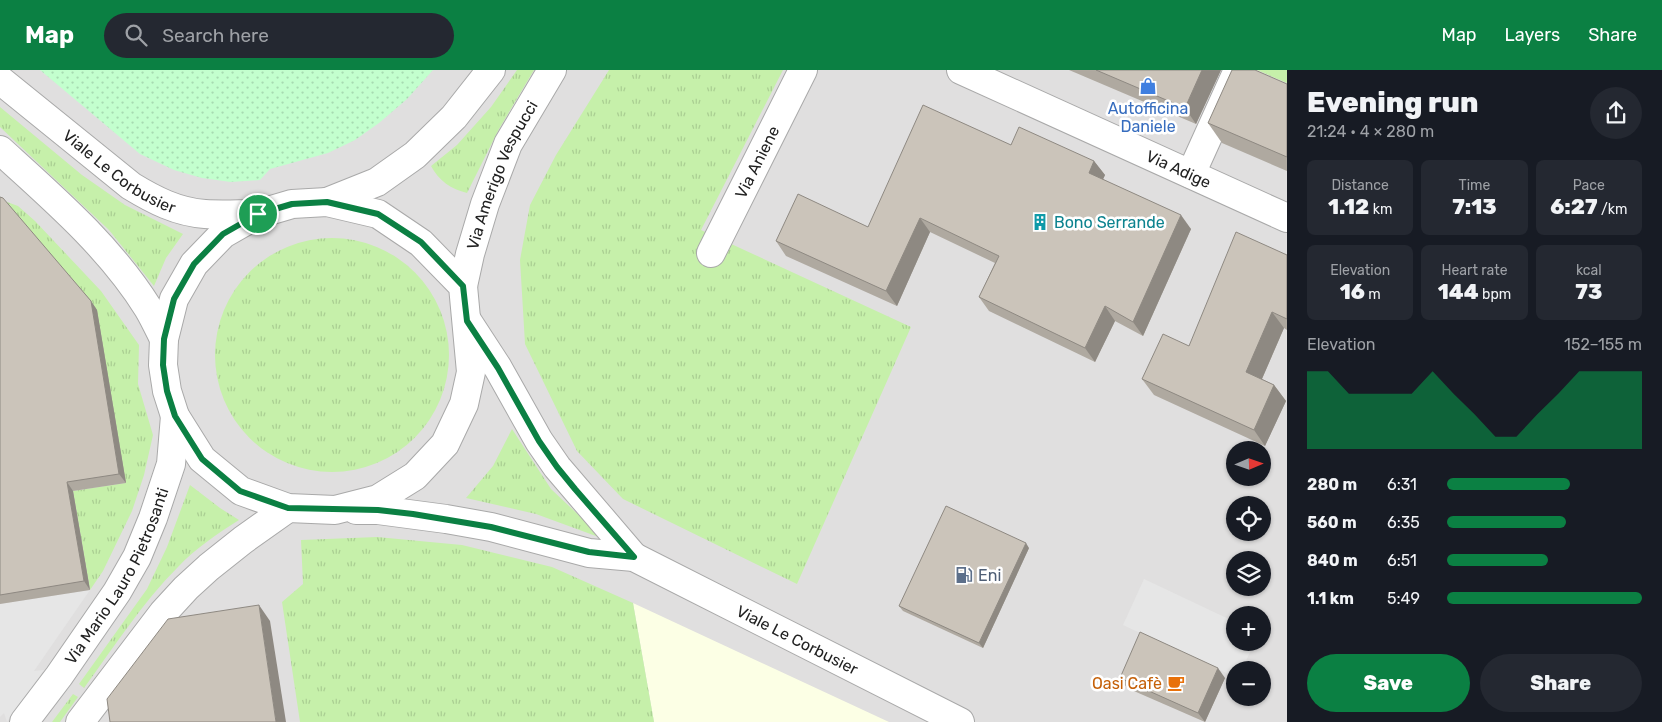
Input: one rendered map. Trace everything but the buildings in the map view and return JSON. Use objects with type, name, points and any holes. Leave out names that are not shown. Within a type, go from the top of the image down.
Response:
[{"type":"street","points":[[327,202],[376,182],[414,154],[454,117],[491,70]]},
{"type":"street","name":"Via Amerigo Vespucci","points":[[335,510],[378,499],[415,476],[445,444],[464,404],[470,372],[463,286],[470,254],[485,204],[508,144],[552,70]]},
{"type":"street","name":"Via Aniene","points":[[711,253],[803,70]]},
{"type":"street","name":"Via Adige","points":[[961,70],[1287,218]]},
{"type":"street","points":[[1191,174],[1238,70]]},
{"type":"street","name":"Viale Le Corbusier","points":[[0,80],[132,186],[152,198],[170,207],[204,214],[258,214]]},
{"type":"street","points":[[0,150],[101,247],[149,309],[164,339]]},
{"type":"street","points":[[335,510],[288,508],[240,491],[202,459],[175,416],[167,391],[163,365],[164,339],[174,299],[194,264],[223,234],[258,214],[292,204],[327,202],[378,214],[421,242],[463,286]]},
{"type":"street","name":"Viale Le Corbusier","points":[[467,321],[498,368],[539,441],[557,467],[634,557]]},
{"type":"street","name":"Via Mario Lauro Pietrosanti","points":[[24,722],[59,676],[117,592],[137,557],[153,518],[171,464],[175,416]]},
{"type":"street","points":[[80,722],[163,612],[186,588],[243,540],[288,508]]},
{"type":"street","name":"Viale Le Corbusier","points":[[335,510],[378,510],[413,514],[491,527],[589,552],[634,557],[960,722]]},
{"type":"shaded area","points":[[0,70],[1287,70],[1287,722],[0,722]]},
{"type":"shaded area","points":[[1144,579],[1226,618],[1226,651],[1250,651],[1246,661],[1226,661],[1226,673],[1123,625]]},
{"type":"shaded area","points":[[90,590],[34,671],[44,670],[7,722],[4,713],[0,717],[0,604]]},
{"type":"shaded area","points":[[633,603],[889,722],[654,722]]},
{"type":"green space","points":[[40,70],[433,70],[407,99],[379,123],[355,140],[328,153],[270,169],[260,180],[231,182],[202,178],[174,170],[140,154]]},
{"type":"green space","points":[[517,70],[534,70],[499,129],[467,193],[451,187],[438,176],[431,166],[457,145],[491,107]]},
{"type":"green space","points":[[609,70],[783,70],[701,230],[911,327],[797,584],[623,499],[577,451],[525,344],[520,260],[530,205],[556,155]]},
{"type":"green space","points":[[1257,70],[1287,70],[1287,83]]},
{"type":"green space","points":[[0,107],[82,175],[125,205],[183,234],[166,258],[154,286],[109,230],[0,127]]},
{"type":"green space","points":[[0,202],[7,202],[18,206],[35,221],[101,291],[139,345],[138,384],[153,435],[144,475],[132,511],[103,571],[90,590],[73,491],[125,483]]},
{"type":"green space","points":[[320,238],[344,238],[366,243],[387,251],[415,272],[436,300],[447,332],[449,355],[447,378],[436,410],[415,438],[387,459],[366,467],[344,472],[320,472],[298,467],[277,459],[258,446],[241,429],[228,410],[220,389],[215,367],[215,343],[220,321],[228,300],[241,281],[258,264],[277,251],[298,243]]},
{"type":"green space","points":[[512,429],[551,489],[604,539],[536,514],[466,498],[493,466]]},
{"type":"green space","points":[[190,485],[239,520],[199,547],[152,595],[84,688],[79,684],[147,589],[167,547]]},
{"type":"green space","points":[[377,537],[462,545],[552,567],[633,603],[654,722],[300,722],[282,602],[303,584],[301,540]]},
{"type":"green space","points":[[73,694],[78,697],[60,722],[52,722]]},
{"type":"place","name":"Autofficina Daniele","points":[[1148,86]]},
{"type":"place","name":"Bono Serrande","points":[[1040,222]]},
{"type":"place","name":"Eni","points":[[964,575]]},
{"type":"place","name":"Oasi Cafè","points":[[1176,683]]},
{"type":"route","points":[[327,202],[378,214],[421,242],[463,286],[467,321],[498,368],[539,441],[575,489],[634,557],[589,552],[491,527],[413,514],[378,510],[288,508],[240,491],[202,459],[175,416],[167,391],[163,365],[164,339],[174,299],[194,264],[223,234],[258,214],[292,204],[327,202]]}]
